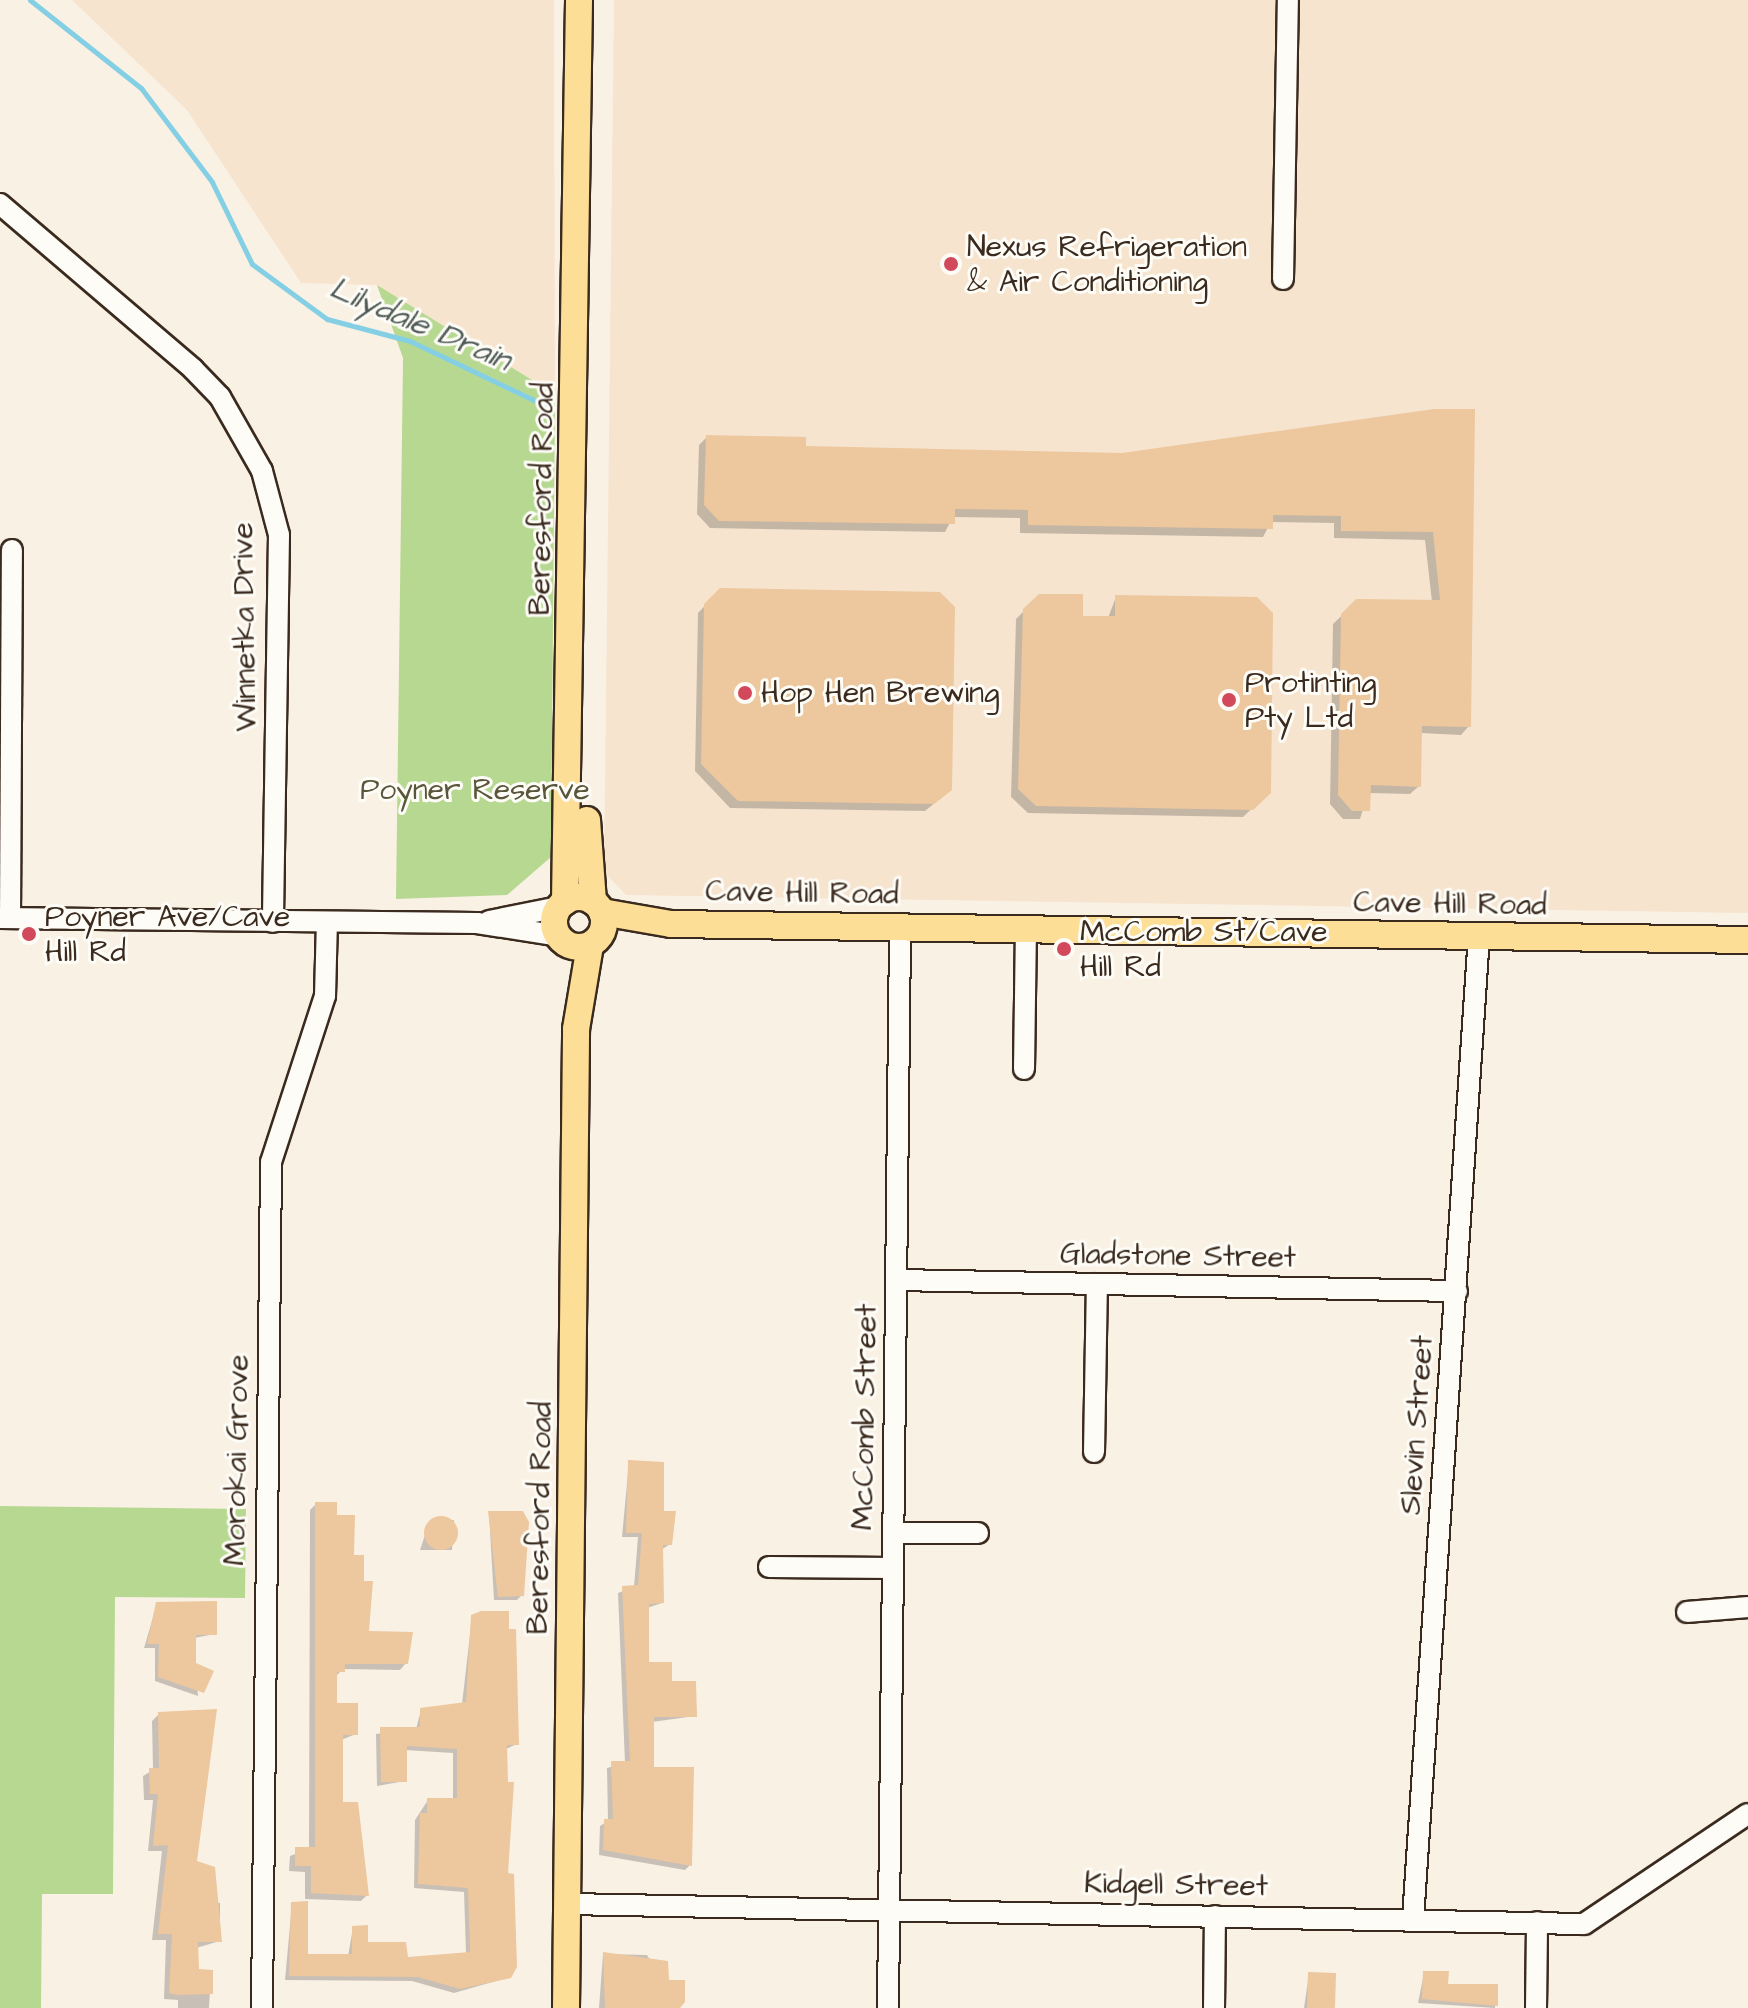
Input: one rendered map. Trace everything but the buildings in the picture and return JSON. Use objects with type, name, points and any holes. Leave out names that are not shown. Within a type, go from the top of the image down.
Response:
[{"type":"main road","name":"Beresford Road","points":[[566,2008],[577,941],[562,905],[579,0]]},
{"type":"main road","name":"Beresford Road","points":[[577,941],[597,907],[596,0]]},
{"type":"main road","name":"Cave Hill Road","points":[[562,905],[597,907],[671,924]]},
{"type":"main road","name":"Cave Hill Road","points":[[577,941],[671,924],[1748,940]]},
{"type":"street","points":[[1283,279],[1288,0]]},
{"type":"street","name":"Winnetka Drive","points":[[0,204],[193,369],[220,397],[262,471],[279,535],[273,922]]},
{"type":"street","points":[[5,918],[12,550]]},
{"type":"street","name":"Cave Hill Road","points":[[477,923],[562,905]]},
{"type":"street","name":"Cave Hill Road","points":[[5,918],[477,923],[577,941]]},
{"type":"street","name":"Morokai Grove","points":[[262,2008],[271,1162],[325,996],[327,922]]},
{"type":"street","name":"McComb Street","points":[[888,2008],[900,926]]},
{"type":"street","points":[[1024,1069],[1026,929]]},
{"type":"street","name":"Slevin Street","points":[[1413,1919],[1479,936]]},
{"type":"street","name":"Gladstone Street","points":[[897,1280],[1457,1291]]},
{"type":"street","points":[[1094,1452],[1097,1284]]},
{"type":"street","points":[[894,1533],[978,1533]]},
{"type":"street","points":[[769,1567],[893,1568]]},
{"type":"street","points":[[1687,1612],[1748,1607]]},
{"type":"street","name":"Kidgell Street","points":[[568,1904],[1537,1922],[1602,1918],[1748,1814]]},
{"type":"street","points":[[1214,2008],[1215,1916]]},
{"type":"street","points":[[1536,2008],[1537,1922]]},
{"type":"shaded area","points":[[72,0],[554,0],[555,394],[377,285],[301,283],[187,110]]},
{"type":"shaded area","points":[[614,0],[1748,0],[1748,913],[626,895],[604,872]]},
{"type":"green space","name":"Poyner Reserve","points":[[377,285],[555,394],[551,857],[507,895],[396,899],[403,358]]},
{"type":"green space","points":[[0,1506],[246,1509],[245,1598],[115,1597],[113,1894],[42,1894],[41,2008],[0,2008]]},
{"type":"waterway","name":"Lilydale Drain","points":[[30,0],[141,88],[212,182],[252,264],[327,319],[410,341],[546,406]]},
{"type":"place","name":"Nexus Refrigeration & Air Conditioning","points":[[951,264]]},
{"type":"place","name":"Hop Hen Brewing","points":[[745,693]]},
{"type":"place","name":"Protinting Pty Ltd","points":[[1229,700]]},
{"type":"place","name":"Poyner Ave/Cave Hill Rd","points":[[29,934]]},
{"type":"place","name":"McComb St/Cave Hill Rd","points":[[1064,949]]}]
